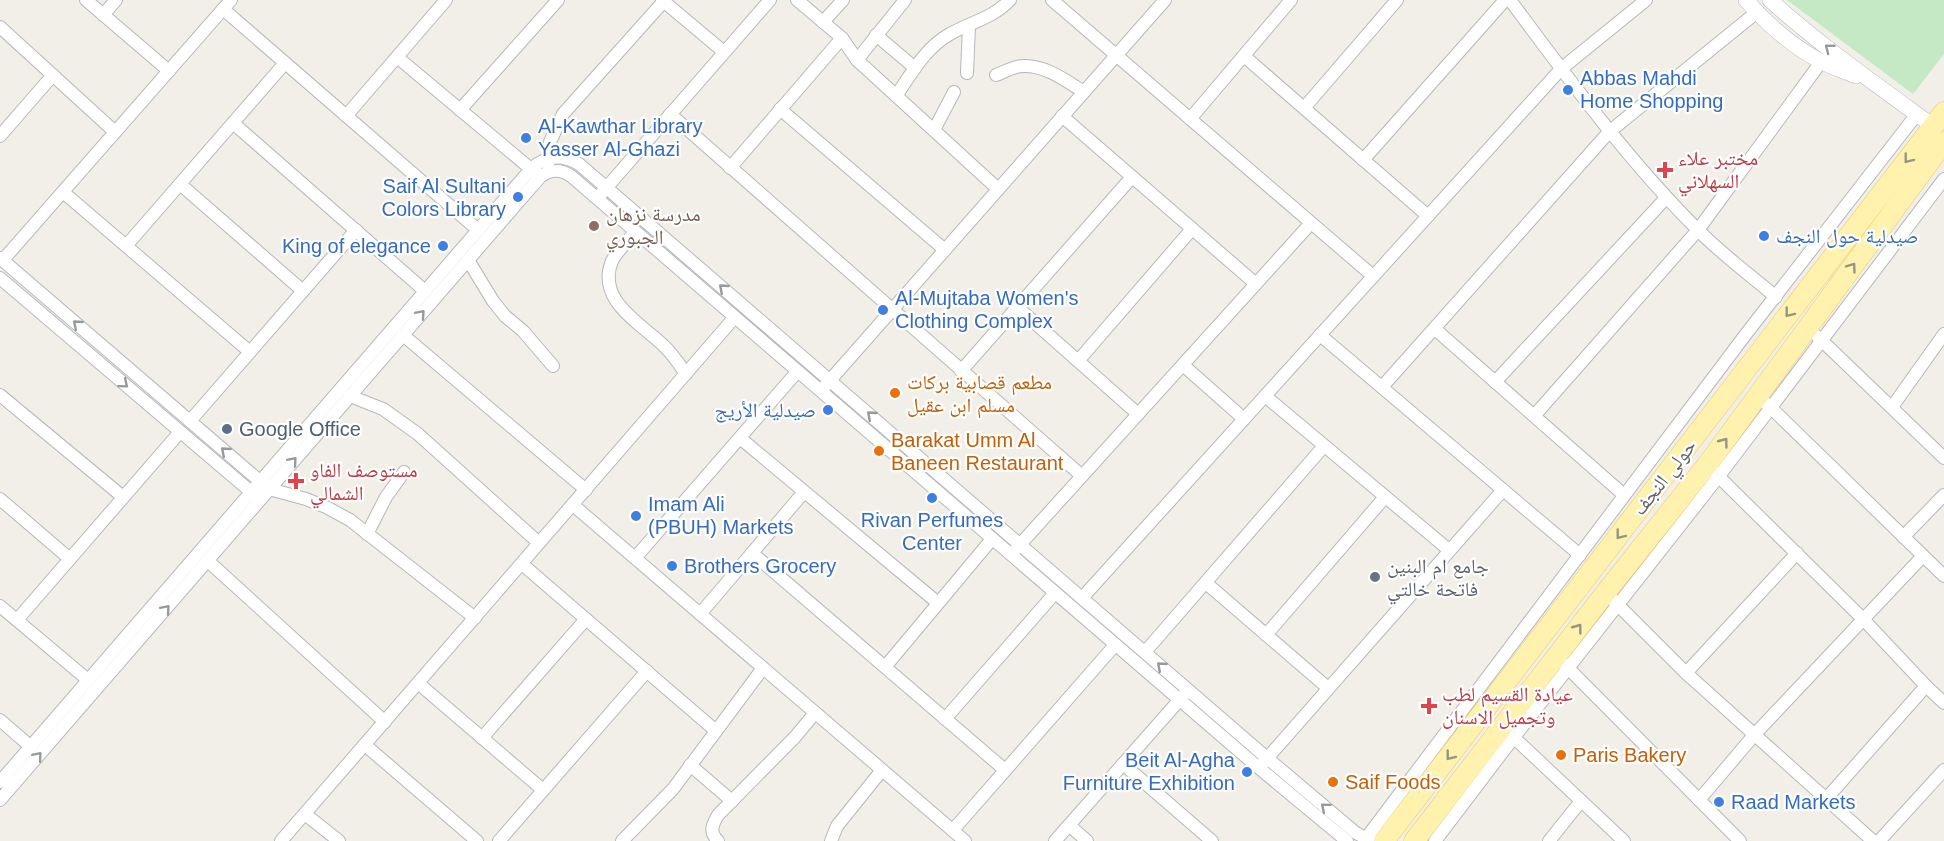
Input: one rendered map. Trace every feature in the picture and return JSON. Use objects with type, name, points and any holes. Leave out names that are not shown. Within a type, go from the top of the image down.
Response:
[{"type":"main road","name":"حولي النجف","points":[[1414,841],[1508,732],[1765,402],[1815,334],[1930,160],[1940,127]]},
{"type":"main road","name":"حولي النجف","points":[[1371,841],[1940,127]]},
{"type":"street","points":[[86,0],[169,71]]},
{"type":"street","points":[[103,15],[116,0]]},
{"type":"street","points":[[346,116],[446,0]]},
{"type":"street","points":[[460,110],[558,0]]},
{"type":"street","points":[[596,199],[770,0]]},
{"type":"street","points":[[797,0],[842,38],[857,60],[998,189]]},
{"type":"street","points":[[824,22],[843,0]]},
{"type":"street","points":[[857,60],[905,0]]},
{"type":"street","points":[[896,96],[936,43],[996,13],[1010,0]]},
{"type":"street","points":[[1052,0],[1373,276]]},
{"type":"street","points":[[820,392],[1165,0]]},
{"type":"street","points":[[1190,119],[1291,0]]},
{"type":"street","points":[[1304,108],[1397,0]]},
{"type":"street","points":[[1363,160],[1509,0],[1609,132],[1666,198],[1698,230],[1776,297]]},
{"type":"street","points":[[1082,598],[1562,69],[1646,0]]},
{"type":"street","points":[[1746,0],[1790,41],[1821,62],[1875,84]]},
{"type":"street","points":[[1770,0],[1875,84],[1917,114],[1940,127]]},
{"type":"street","points":[[265,485],[350,396],[468,260],[542,169],[553,135],[563,114],[663,1],[724,52]]},
{"type":"street","points":[[475,618],[350,520],[326,507],[265,485],[2,259],[227,4],[285,63],[478,230]]},
{"type":"street","points":[[1382,387],[1609,132],[1757,12]]},
{"type":"street","points":[[967,74],[969,26]]},
{"type":"street","points":[[0,27],[116,132]]},
{"type":"street","points":[[876,35],[915,68]]},
{"type":"street","points":[[730,168],[842,38]]},
{"type":"street","points":[[1244,56],[1428,216]]},
{"type":"street","points":[[397,57],[460,110],[542,169],[566,173],[1179,700],[1347,841]]},
{"type":"street","points":[[1534,416],[1698,230],[1821,62]]},
{"type":"street","points":[[126,246],[285,63]]},
{"type":"street","points":[[996,75],[1021,66],[1036,67],[1054,74],[1084,92]]},
{"type":"street","points":[[0,136],[53,75]]},
{"type":"street","points":[[934,130],[954,92]]},
{"type":"street","points":[[780,110],[945,250]]},
{"type":"street","points":[[670,114],[1082,476]]},
{"type":"street","points":[[0,800],[208,561],[256,496],[478,230],[542,169],[561,157],[573,160],[1267,758],[1356,833],[1371,841],[1624,495],[1917,114]]},
{"type":"street","points":[[1062,116],[1256,284]]},
{"type":"street","points":[[233,123],[425,291]]},
{"type":"street","points":[[1930,160],[1944,178],[1815,334],[1944,458]]},
{"type":"street","points":[[961,370],[1132,177]]},
{"type":"street","points":[[180,184],[303,291]]},
{"type":"street","points":[[63,192],[250,352]]},
{"type":"street","points":[[1495,382],[1666,198]]},
{"type":"street","points":[[1011,555],[1311,223]]},
{"type":"street","points":[[1078,361],[1192,229]]},
{"type":"street","points":[[190,421],[356,230]]},
{"type":"street","points":[[635,232],[613,259],[609,283],[611,294],[627,314],[666,347],[686,374]]},
{"type":"street","points":[[468,260],[493,301],[553,366]]},
{"type":"street","points":[[0,278],[256,496]]},
{"type":"street","points":[[1017,307],[1138,414]]},
{"type":"street","points":[[281,841],[734,318]]},
{"type":"street","points":[[1435,329],[1624,495]]},
{"type":"street","points":[[1892,407],[1944,334]]},
{"type":"street","points":[[403,335],[586,490]]},
{"type":"street","points":[[1320,335],[1580,555]]},
{"type":"street","points":[[1183,365],[1244,419]]},
{"type":"street","points":[[635,558],[797,372]]},
{"type":"street","points":[[0,395],[123,497]]},
{"type":"street","points":[[350,396],[383,410],[418,434],[539,543]]},
{"type":"street","points":[[1265,396],[1449,550]]},
{"type":"street","points":[[1765,402],[1944,576]]},
{"type":"street","points":[[17,620],[180,432]]},
{"type":"street","points":[[740,438],[938,603]]},
{"type":"street","points":[[1145,652],[1324,446]]},
{"type":"street","points":[[1713,470],[1944,703]]},
{"type":"street","points":[[367,534],[386,497],[404,472]]},
{"type":"street","points":[[1259,768],[1503,490]]},
{"type":"street","points":[[700,614],[804,492]]},
{"type":"street","points":[[1903,537],[1944,495]]},
{"type":"street","points":[[0,782],[88,680],[256,496]]},
{"type":"street","points":[[1266,635],[1385,497]]},
{"type":"street","points":[[0,499],[70,559]]},
{"type":"street","points":[[573,505],[966,841]]},
{"type":"street","points":[[885,667],[992,539]]},
{"type":"street","points":[[752,553],[1005,770]]},
{"type":"street","points":[[1686,672],[1797,553]]},
{"type":"street","points":[[1699,800],[1755,734],[1923,556]]},
{"type":"street","points":[[208,561],[385,722]]},
{"type":"street","points":[[522,564],[716,731]]},
{"type":"street","points":[[1206,583],[1328,688]]},
{"type":"street","points":[[945,719],[1055,593]]},
{"type":"street","points":[[1612,598],[1686,672],[1873,841]]},
{"type":"street","points":[[0,606],[88,680]]},
{"type":"street","points":[[483,738],[586,619]]},
{"type":"street","points":[[953,830],[1115,645]]},
{"type":"street","points":[[1563,662],[1740,841]]},
{"type":"street","points":[[622,841],[673,789],[763,668]]},
{"type":"street","points":[[499,841],[646,671]]},
{"type":"street","points":[[418,683],[543,790]]},
{"type":"street","points":[[1826,799],[1926,686]]},
{"type":"street","points":[[1055,841],[1188,689]]},
{"type":"street","points":[[718,841],[713,836],[712,825],[718,815],[795,737],[815,712]]},
{"type":"street","points":[[0,720],[30,746]]},
{"type":"street","points":[[1435,841],[1508,732],[1624,841]]},
{"type":"street","points":[[365,745],[477,841]]},
{"type":"street","points":[[1123,764],[1212,841]]},
{"type":"street","points":[[690,765],[732,801]]},
{"type":"street","points":[[831,841],[837,826],[882,770]]},
{"type":"street","points":[[1879,841],[1944,770]]},
{"type":"street","points":[[1549,841],[1581,801]]},
{"type":"street","points":[[305,814],[339,841]]},
{"type":"street","points":[[1069,825],[1087,841]]},
{"type":"green space","points":[[1787,0],[1944,0],[1944,54],[1913,94]]},
{"type":"place","name":"Abbas Mahdi Home Shopping","points":[[1568,90]]},
{"type":"place","name":"Al-Kawthar Library Yasser Al-Ghazi","points":[[526,138]]},
{"type":"place","name":"مختبر علاء السهلاني","points":[[1665,170]]},
{"type":"place","name":"Saif Al Sultani Colors Library","points":[[518,197]]},
{"type":"place","name":"مدرسة نزهان الجبوري","points":[[594,226]]},
{"type":"place","name":"صيدلية حول النجف","points":[[1764,236]]},
{"type":"place","name":"King of elegance","points":[[443,246]]},
{"type":"place","name":"Al-Mujtaba Women's Clothing Complex","points":[[883,310]]},
{"type":"place","name":"مطعم قصابية بركات مسلم ابن عقيل","points":[[895,393]]},
{"type":"place","name":"صيدلية الأريج","points":[[828,410]]},
{"type":"place","name":"Google Office","points":[[227,429]]},
{"type":"place","name":"Barakat Umm Al Baneen Restaurant","points":[[879,451]]},
{"type":"place","name":"مستوصف الفاو الشمالي","points":[[296,481]]},
{"type":"place","name":"Rivan Perfumes Center","points":[[932,498]]},
{"type":"place","name":"Imam Ali (PBUH) Markets","points":[[636,516]]},
{"type":"place","name":"Brothers Grocery","points":[[672,566]]},
{"type":"place","name":"جامع ام البنين فاتحة خالتي","points":[[1375,577]]},
{"type":"place","name":"عيادة القسيم لطب وتجميل الاسنان","points":[[1429,706]]},
{"type":"place","name":"Paris Bakery","points":[[1561,755]]},
{"type":"place","name":"Beit Al-Agha Furniture Exhibition","points":[[1247,772]]},
{"type":"place","name":"Saif Foods","points":[[1333,782]]},
{"type":"place","name":"Raad Markets","points":[[1719,802]]}]
